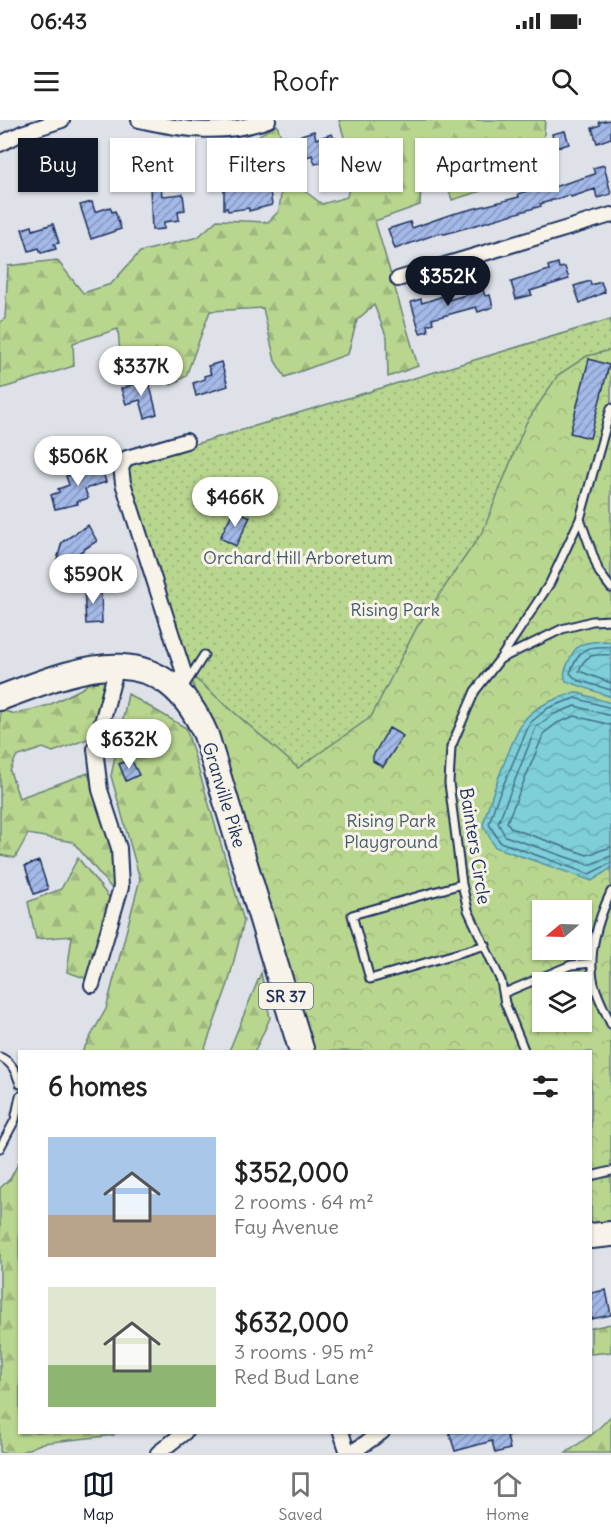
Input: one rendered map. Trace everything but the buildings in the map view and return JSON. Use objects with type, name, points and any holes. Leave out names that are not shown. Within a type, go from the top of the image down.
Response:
[{"type":"highway","name":"Granville Pike","points":[[0,698],[75,670],[117,666],[147,672],[177,690],[192,709],[206,735],[301,1050]]},
{"type":"highway","points":[[592,1236],[611,1234]]},
{"type":"street","points":[[0,144],[22,133],[62,120]]},
{"type":"street","points":[[139,120],[204,131],[241,128],[268,120]]},
{"type":"street","points":[[398,279],[611,215]]},
{"type":"street","points":[[177,690],[184,673],[123,483],[121,467],[128,458],[186,441]]},
{"type":"street","points":[[92,985],[121,887],[119,848],[100,790],[96,761],[96,749],[117,666]]},
{"type":"street","points":[[158,1453],[182,1434]]},
{"type":"street","points":[[342,1434],[350,1453],[379,1434]]},
{"type":"lane","points":[[500,659],[514,633],[550,583],[580,519],[611,408]]},
{"type":"lane","points":[[603,440],[611,437]]},
{"type":"lane","points":[[580,519],[599,572],[611,588]]},
{"type":"lane","name":"Bainters Circle","points":[[524,1050],[505,1003],[504,993],[486,945],[468,910],[462,884],[449,783],[451,747],[475,691],[500,659],[562,629],[592,621],[611,620]]},
{"type":"lane","points":[[177,690],[204,655]]},
{"type":"lane","points":[[462,884],[352,915],[370,979],[486,945]]},
{"type":"lane","points":[[611,892],[599,922],[591,963],[595,988],[611,1024]]},
{"type":"lane","points":[[504,993],[571,965],[591,963]]},
{"type":"lane","points":[[0,1057],[6,1059],[18,1079]]},
{"type":"lane","points":[[0,1148],[15,1120],[18,1106]]},
{"type":"lane","points":[[592,1176],[611,1171]]},
{"type":"green space","points":[[339,120],[545,120],[544,138],[415,138],[415,192],[421,192],[420,205],[375,221],[418,366],[388,377],[387,338],[374,305],[357,320],[348,354],[285,377],[275,361],[263,308],[210,311],[186,376],[171,385],[157,368],[122,378],[118,329],[73,343],[74,366],[0,389],[0,322],[5,319],[8,266],[57,260],[83,293],[111,284],[140,252],[198,237],[217,220],[268,222],[279,211],[280,192],[306,192],[322,204],[347,197],[348,192],[403,192],[403,138],[344,138]]},
{"type":"green space","points":[[277,125],[281,138],[260,138],[259,135]]},
{"type":"green space","points":[[449,192],[477,192],[452,200]]},
{"type":"green space","name":"Rising Park","points":[[611,319],[611,1234],[592,1236],[592,1050],[305,1050],[126,465]]},
{"type":"green space","name":"Orchard Hill Arboretum","points":[[611,319],[611,350],[587,356],[558,375],[526,423],[483,531],[417,627],[371,717],[298,768],[188,672],[126,465]]},
{"type":"green space","points":[[92,674],[111,678],[93,737],[53,752],[43,748],[16,757],[10,771],[19,798],[88,773],[118,866],[114,891],[73,842],[28,834],[15,858],[0,855],[0,710],[16,714],[49,705],[85,687]]},
{"type":"green space","points":[[128,694],[186,728],[244,921],[228,984],[204,1050],[83,1050],[106,1009],[140,879],[111,776]]},
{"type":"green space","points":[[78,858],[112,901],[88,979],[67,972],[72,936],[36,939],[28,902],[61,889]]},
{"type":"green space","points":[[261,973],[270,1018],[255,1050],[229,1050]]},
{"type":"green space","points":[[18,1164],[18,1434],[114,1435],[43,1443],[19,1453],[0,1453],[0,1188],[10,1179]]},
{"type":"green space","points":[[611,1324],[611,1352],[592,1354],[592,1328]]},
{"type":"green space","points":[[611,1416],[611,1453],[566,1453],[595,1432]]},
{"type":"water","points":[[611,642],[611,697],[566,681],[565,670],[574,650],[582,644]]},
{"type":"water","points":[[575,692],[611,703],[611,868],[592,881],[495,847],[483,825],[508,752],[526,718],[543,705]]},
{"type":"park label","name":"Rising Park Playground","points":[[391,831]]}]
